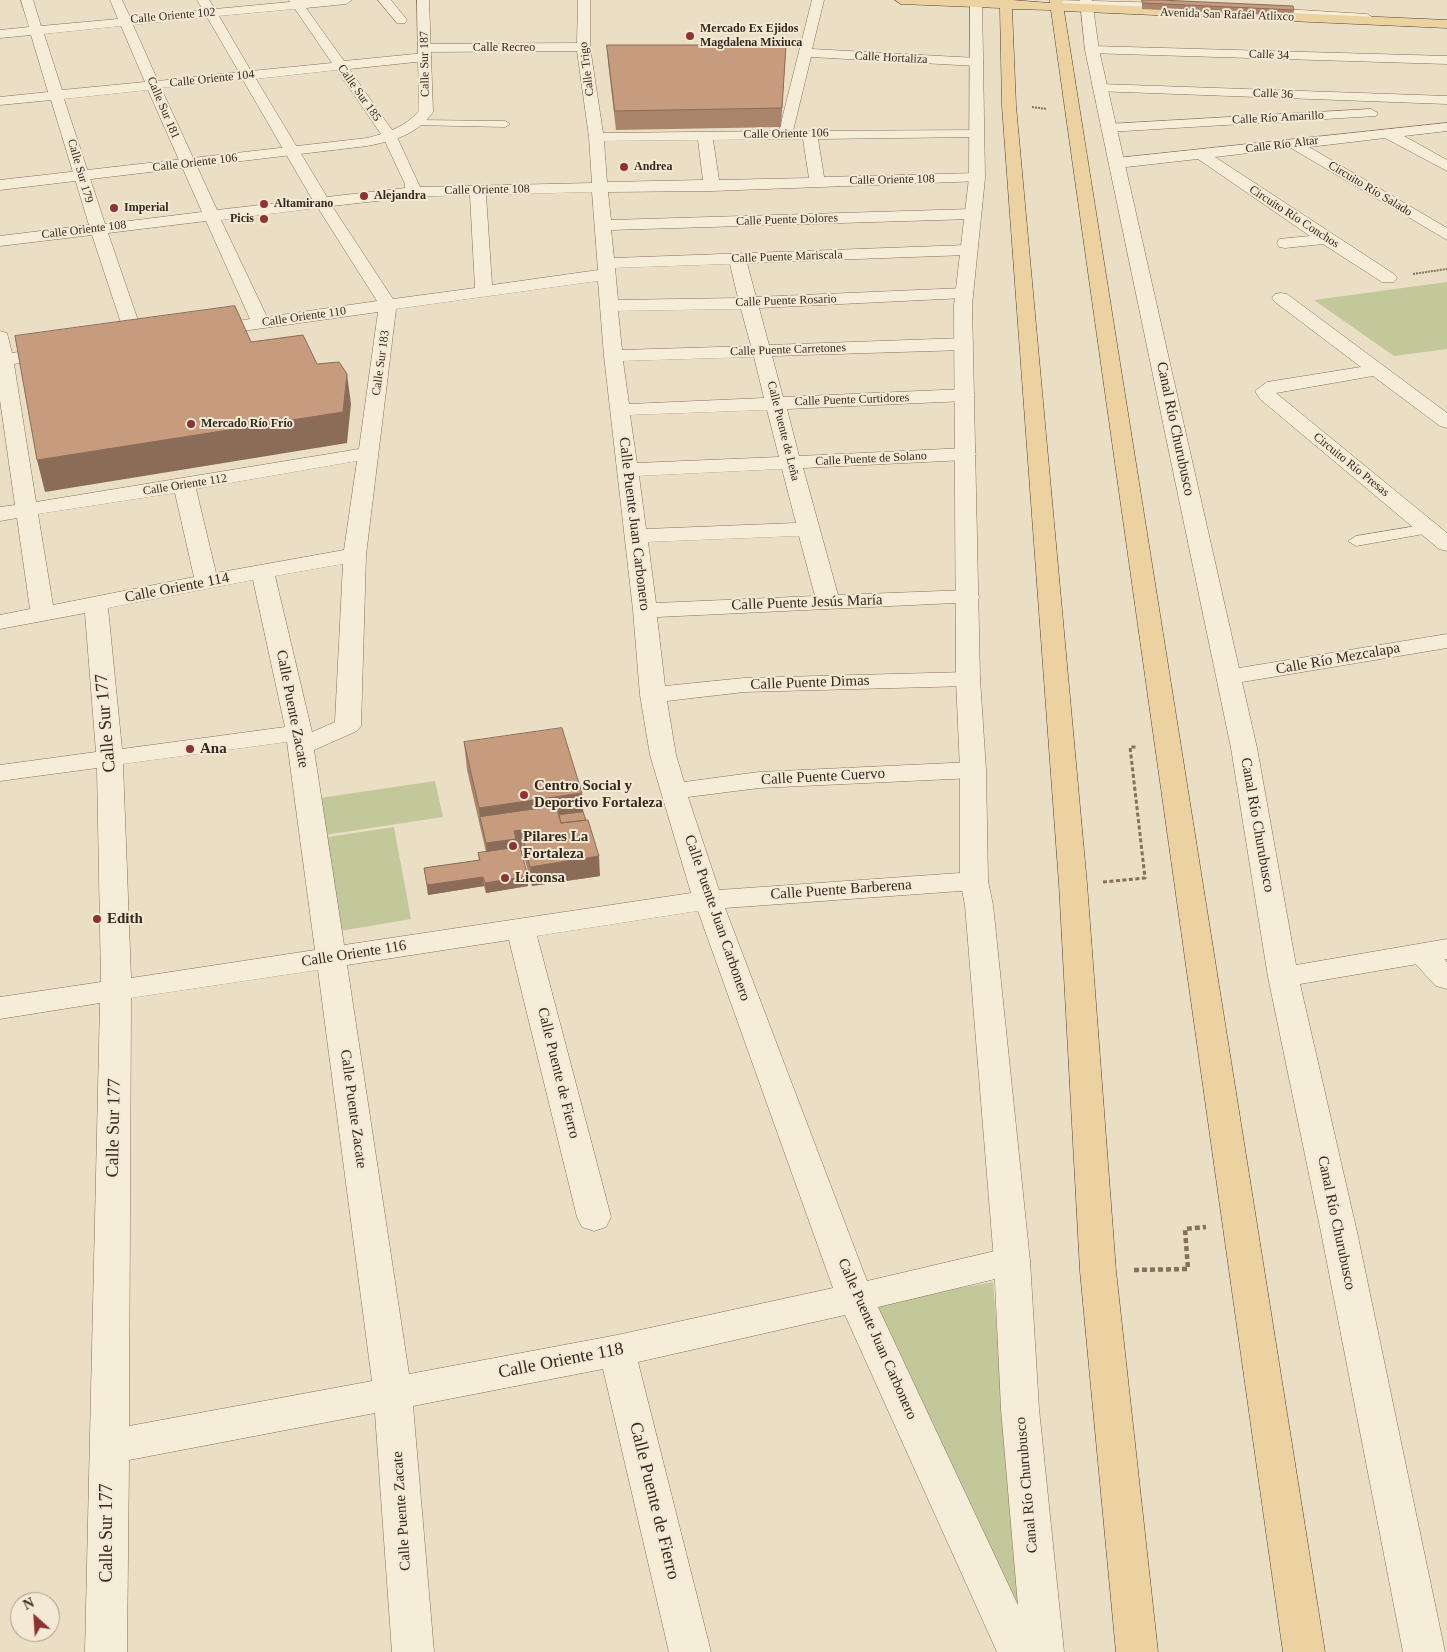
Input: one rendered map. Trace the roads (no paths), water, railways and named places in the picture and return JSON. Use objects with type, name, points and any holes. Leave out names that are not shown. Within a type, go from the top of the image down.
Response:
[{"type":"main road","name":"Avenida San Rafaél Atlixco","points":[[901,0],[1074,3],[1447,18]]},
{"type":"main road","points":[[992,2],[1009,106],[1073,884],[1098,1271],[1137,1652]]},
{"type":"main road","name":"Avenida San Rafaél Atlixco","points":[[1074,3],[1447,24]]},
{"type":"main road","points":[[1074,3],[1076,138],[1304,1652]]},
{"type":"street","name":"Calle Sur 179","points":[[28,0],[83,176],[96,229],[136,341]]},
{"type":"street","name":"Calle Sur 181","points":[[116,0],[187,164],[261,323]]},
{"type":"street","points":[[203,0],[291,152],[388,305]]},
{"type":"street","name":"Calle Oriente 102","points":[[0,34],[212,13],[296,2],[346,0]]},
{"type":"street","name":"Calle Sur 187","points":[[384,0],[401,20]]},
{"type":"street","name":"Calle Sur 187","points":[[417,123],[426,112],[423,0]]},
{"type":"street","name":"Calle Trigo","points":[[584,0],[583,47],[596,137]]},
{"type":"street","points":[[785,134],[818,0]]},
{"type":"street","name":"Calle Sur 185","points":[[296,2],[390,137],[413,184],[412,192]]},
{"type":"street","name":"Canal Río Churubusco","points":[[992,2],[976,62],[977,178],[967,250],[964,293],[968,679],[973,770],[974,880],[979,905],[1012,1261],[1020,1409],[1043,1652]]},
{"type":"street","name":"Canal Río Churubusco","points":[[1074,3],[1092,50],[1244,748],[1283,977],[1339,1232],[1424,1652]]},
{"type":"street","name":"Calle Recreo","points":[[425,53],[583,47]]},
{"type":"street","name":"Calle 34","points":[[1092,50],[1447,60]]},
{"type":"street","name":"Calle Oriente 104","points":[[0,101],[340,66],[425,53]]},
{"type":"street","name":"Calle Hortaliza","points":[[804,53],[976,62]]},
{"type":"street","name":"Calle 36","points":[[1100,88],[1447,100]]},
{"type":"street","name":"Calle Río Amarillo","points":[[1108,128],[1447,108]]},
{"type":"street","points":[[390,137],[417,123]]},
{"type":"street","name":"Calle Río Altar","points":[[1117,164],[1447,127]]},
{"type":"street","name":"Calle Oriente 106","points":[[596,137],[977,133]]},
{"type":"street","points":[[1387,133],[1447,166]]},
{"type":"street","points":[[810,134],[817,182]]},
{"type":"street","points":[[705,136],[712,186]]},
{"type":"street","name":"Calle Oriente 106","points":[[0,186],[291,152],[390,137]]},
{"type":"street","name":"Calle Puente Juan Carbonero","points":[[596,137],[598,188],[607,269],[613,356],[626,470],[645,610],[653,695],[663,755],[673,791],[708,900],[855,1298],[1019,1652]]},
{"type":"street","name":"Circuito Río Salado","points":[[1294,144],[1447,235]]},
{"type":"street","name":"Circuito Río Conchos","points":[[1201,154],[1326,239],[1388,278]]},
{"type":"street","name":"Calle Oriente 108","points":[[0,241],[321,201],[412,192],[977,178]]},
{"type":"street","points":[[478,190],[484,292]]},
{"type":"street","name":"Calle Puente Dolores","points":[[602,225],[972,214]]},
{"type":"street","points":[[1285,243],[1326,239]]},
{"type":"street","name":"Calle Puente Mariscala","points":[[607,269],[738,260],[967,250]]},
{"type":"street","name":"Calle Puente de Leña","points":[[738,260],[807,529],[828,602]]},
{"type":"street","name":"Calle Oriente 110","points":[[194,333],[484,292],[607,269]]},
{"type":"street","name":"Calle Puente Rosario","points":[[609,306],[750,303],[964,293]]},
{"type":"street","points":[[1281,298],[1447,422]]},
{"type":"street","name":"Calle Sur 183","points":[[300,739],[348,726],[355,556],[388,305]]},
{"type":"street","points":[[0,337],[43,614]]},
{"type":"street","points":[[117,344],[155,338]]},
{"type":"street","name":"Calle Puente Carretones","points":[[613,356],[964,344]]},
{"type":"street","points":[[2,359],[70,350]]},
{"type":"street","name":"Circuito Río Presas","points":[[1376,370],[1274,386],[1265,391],[1270,399],[1447,544]]},
{"type":"street","name":"Calle Puente Curtidores","points":[[620,410],[965,395]]},
{"type":"street","name":"Calle Oriente 112","points":[[0,514],[184,486],[369,453]]},
{"type":"street","name":"Calle Puente de Solano","points":[[626,470],[966,454]]},
{"type":"street","points":[[184,486],[207,582]]},
{"type":"street","points":[[634,536],[807,529]]},
{"type":"street","name":"Calle Oriente 114","points":[[0,622],[263,571],[355,556]]},
{"type":"street","name":"Calle Puente Zacate","points":[[263,571],[300,739],[393,1393],[413,1652]]},
{"type":"street","name":"Calle Puente Jesús María","points":[[645,610],[968,598]]},
{"type":"street","name":"Calle Sur 177","points":[[96,604],[110,758],[116,990],[106,1652]]},
{"type":"street","name":"Calle Río Mezcalapa","points":[[1229,678],[1447,641]]},
{"type":"street","name":"Calle Puente Dimas","points":[[653,695],[744,685],[968,679]]},
{"type":"street","points":[[0,773],[110,758],[300,739]]},
{"type":"street","name":"Calle Puente Cuervo","points":[[673,791],[759,780],[973,770]]},
{"type":"street","name":"Calle Puente Barberena","points":[[708,900],[974,880]]},
{"type":"street","name":"Calle Oriente 116","points":[[0,1008],[708,900]]},
{"type":"street","name":"Calle Puente de Fierro","points":[[521,929],[594,1217]]},
{"type":"street","points":[[1283,977],[1435,952],[1447,979]]},
{"type":"street","name":"Calle Oriente 118","points":[[108,1447],[617,1350],[855,1298],[1012,1261]]},
{"type":"street","name":"Calle Puente de Fierro","points":[[617,1350],[690,1652]]},
{"type":"lane","points":[[1074,3],[1367,17],[1447,18]]},
{"type":"lane","points":[[417,123],[505,124]]},
{"type":"lane","points":[[1356,541],[1428,529]]},
{"type":"place","name":"Mercado Ex Ejidos Magdalena Mixiuca","points":[[690,36]]},
{"type":"place","name":"Andrea","points":[[624,167]]},
{"type":"place","name":"Alejandra","points":[[364,196]]},
{"type":"place","name":"Altamirano","points":[[264,204]]},
{"type":"place","name":"Imperial","points":[[114,208]]},
{"type":"place","name":"Picis","points":[[264,219]]},
{"type":"place","name":"Mercado Río Frío","points":[[191,424]]},
{"type":"place","name":"Ana","points":[[190,749]]},
{"type":"place","name":"Centro Social y Deportivo Fortaleza","points":[[524,795]]},
{"type":"place","name":"Pilares La Fortaleza","points":[[513,846]]},
{"type":"place","name":"Liconsa","points":[[505,878]]},
{"type":"place","name":"Edith","points":[[97,919]]}]
